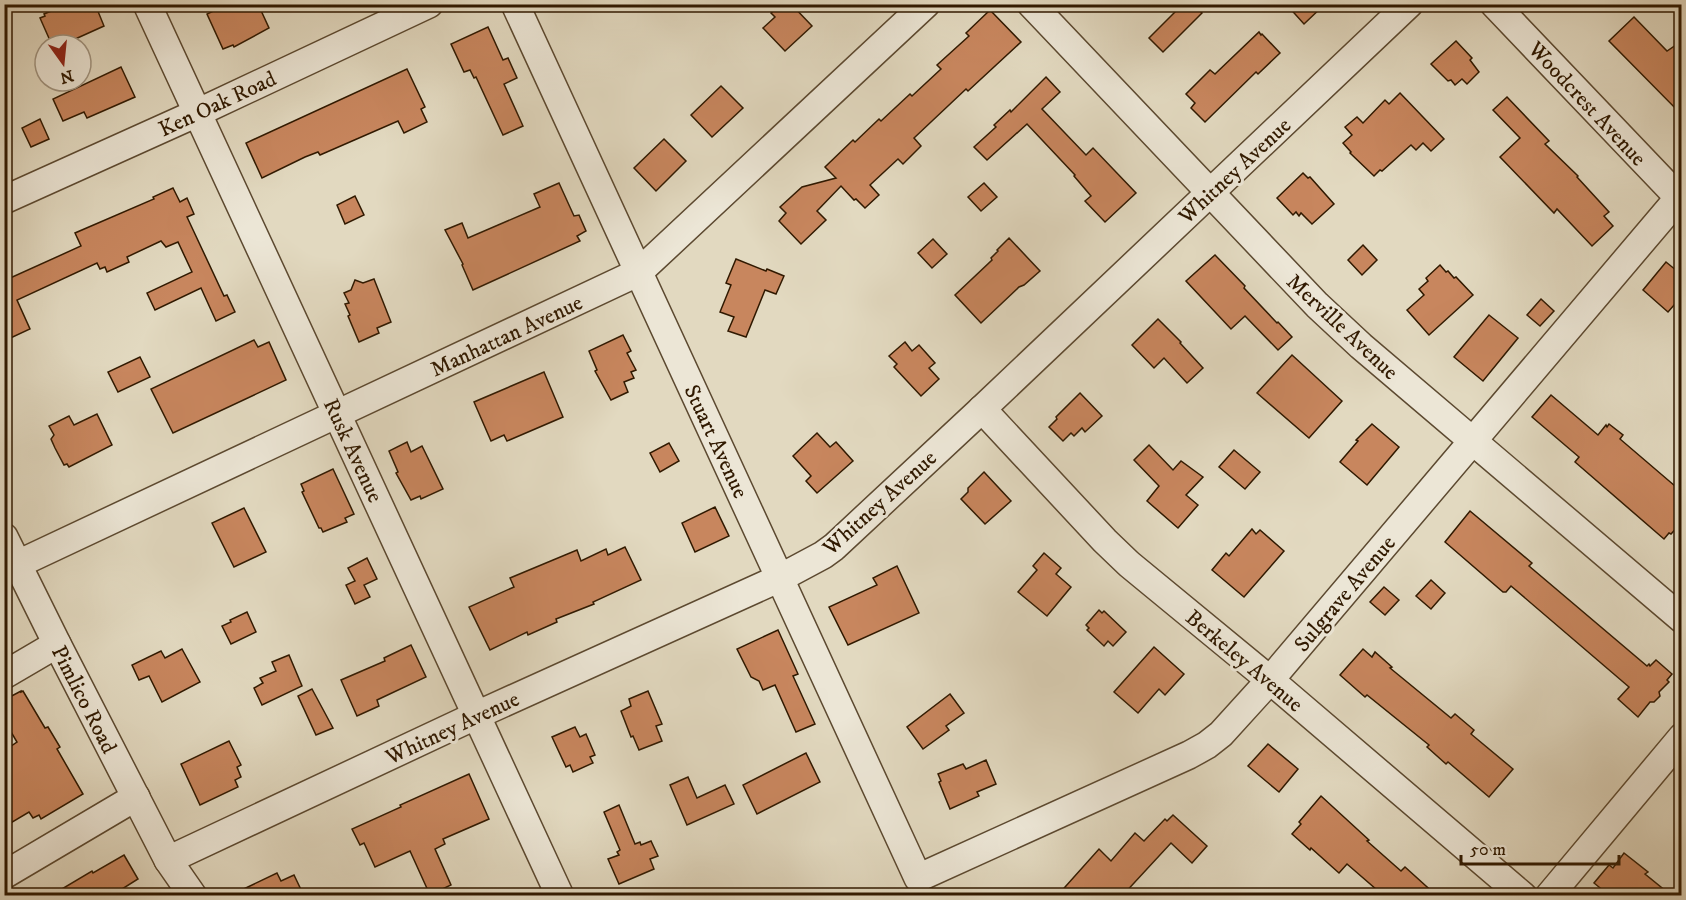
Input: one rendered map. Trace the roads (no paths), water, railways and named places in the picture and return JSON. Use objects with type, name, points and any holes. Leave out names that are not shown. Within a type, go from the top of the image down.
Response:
[{"type":"street","name":"Rusk Avenue","points":[[147,4],[560,896]]},
{"type":"street","name":"Ken Oak Road","points":[[4,200],[197,113],[429,4]]},
{"type":"street","name":"Stuart Avenue","points":[[515,4],[918,878]]},
{"type":"street","name":"Manhattan Avenue","points":[[18,564],[639,272],[926,4]]},
{"type":"street","name":"Merville Avenue","points":[[1031,4],[1209,194],[1317,305],[1361,346],[1682,619]]},
{"type":"street","name":"Whitney Avenue","points":[[168,860],[477,715],[780,578],[823,555],[982,409],[1409,4]]},
{"type":"street","name":"Woodcrest Avenue","points":[[1494,4],[1680,198]]},
{"type":"street","name":"Sulgrave Avenue","points":[[918,878],[1198,750],[1221,734],[1270,680],[1680,198]]},
{"type":"street","name":"Berkeley Avenue","points":[[982,409],[1129,564],[1270,680],[1523,896]]},
{"type":"street","name":"Pimlico Road","points":[[4,537],[168,860],[193,896]]},
{"type":"street","points":[[4,675],[57,644]]},
{"type":"street","points":[[1549,896],[1682,737]]},
{"type":"street","points":[[6,872],[136,797]]},
{"type":"street","name":"Pimlico Road","points":[[168,860],[178,896]]}]
